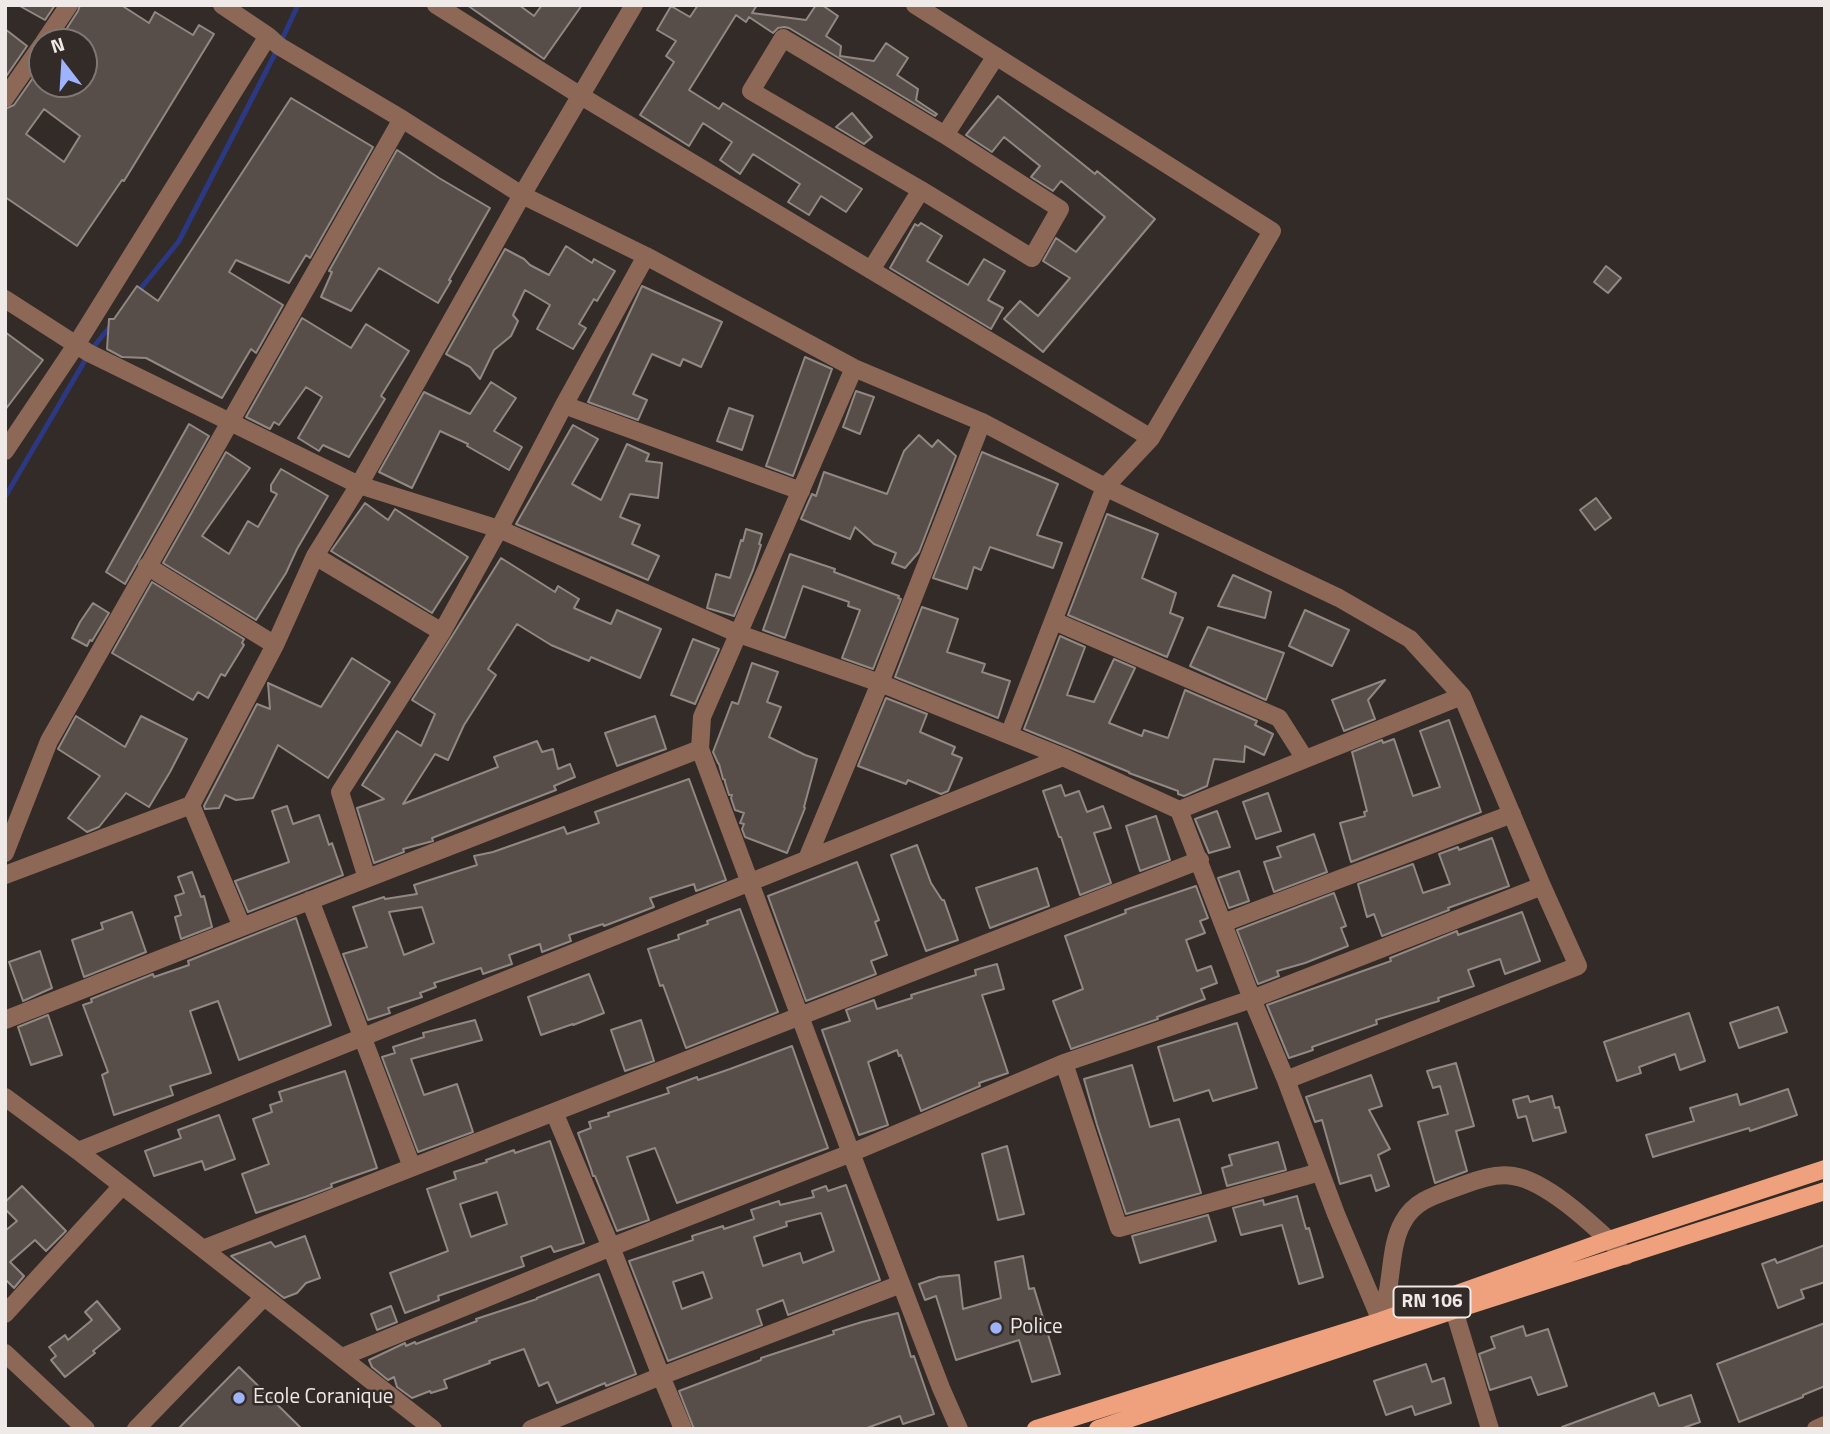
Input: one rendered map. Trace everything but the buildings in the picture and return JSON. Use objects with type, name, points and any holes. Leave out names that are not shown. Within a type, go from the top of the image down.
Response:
[{"type":"main road","name":"RN 106","points":[[1098,1429],[1450,1303],[1609,1240],[1825,1169]]},
{"type":"main road","name":"RN 106","points":[[1450,1303],[1626,1256],[1825,1191]]},
{"type":"main road","name":"RN 106","points":[[1036,1429],[1383,1327]]},
{"type":"street","points":[[53,28],[69,5]]},
{"type":"street","points":[[222,5],[279,46],[522,195],[646,256],[854,368],[982,422],[1105,487],[1339,598],[1410,639],[1462,696],[1578,966],[1286,1080]]},
{"type":"street","points":[[436,5],[581,96],[1151,438]]},
{"type":"street","points":[[5,874],[191,805],[275,645],[316,556],[634,5]]},
{"type":"street","points":[[915,5],[1272,231],[1151,438],[1105,487],[1009,736]]},
{"type":"street","points":[[5,451],[76,345],[268,37]]},
{"type":"street","points":[[783,38],[945,135],[1060,209],[1032,258],[921,190],[751,91],[783,38]]},
{"type":"street","points":[[945,135],[996,56]]},
{"type":"street","points":[[5,98],[28,65]]},
{"type":"street","points":[[5,853],[49,741],[402,119]]},
{"type":"street","points":[[871,270],[921,190]]},
{"type":"street","points":[[367,878],[340,792],[442,632],[646,256]]},
{"type":"street","points":[[5,299],[76,345],[359,485],[499,529],[739,634],[880,683],[1063,757],[1179,810],[1383,1327]]},
{"type":"street","points":[[854,368],[702,717],[700,750],[851,1153],[959,1429]]},
{"type":"street","points":[[564,405],[801,491]]},
{"type":"street","points":[[807,859],[880,683],[982,422]]},
{"type":"street","points":[[316,556],[442,632]]},
{"type":"street","points":[[148,566],[275,645]]},
{"type":"street","points":[[1054,621],[1279,718],[1305,759]]},
{"type":"street","points":[[1179,810],[1462,696]]},
{"type":"street","points":[[5,1020],[700,750]]},
{"type":"street","points":[[78,1151],[1063,757]]},
{"type":"street","points":[[191,805],[242,927]]},
{"type":"street","points":[[1223,923],[1512,814]]},
{"type":"street","points":[[203,1249],[1200,860]]},
{"type":"street","points":[[342,1357],[851,1153],[1064,1063],[1252,999],[1542,886]]},
{"type":"street","points":[[310,900],[412,1167]]},
{"type":"street","points":[[1064,1063],[1119,1228],[1320,1172]]},
{"type":"street","points":[[5,1097],[433,1429]]},
{"type":"street","points":[[554,1112],[683,1429]]},
{"type":"street","points":[[1383,1327],[1398,1232],[1403,1221],[1410,1211],[1430,1196],[1485,1178],[1513,1176],[1539,1185],[1572,1208],[1626,1256]]},
{"type":"street","points":[[5,1314],[122,1186]]},
{"type":"street","points":[[531,1429],[901,1284]]},
{"type":"street","points":[[135,1429],[264,1297]]},
{"type":"street","points":[[1450,1303],[1490,1429]]},
{"type":"street","points":[[5,1353],[86,1429]]},
{"type":"street","points":[[1816,1429],[1825,1425]]},
{"type":"waterway","points":[[138,292],[179,241],[298,5]]},
{"type":"waterway","points":[[92,349],[112,324]]},
{"type":"waterway","points":[[5,497],[87,357]]},
{"type":"place","name":"Police","points":[[996,1328]]},
{"type":"place","name":"Ecole Coranique","points":[[239,1398]]}]
